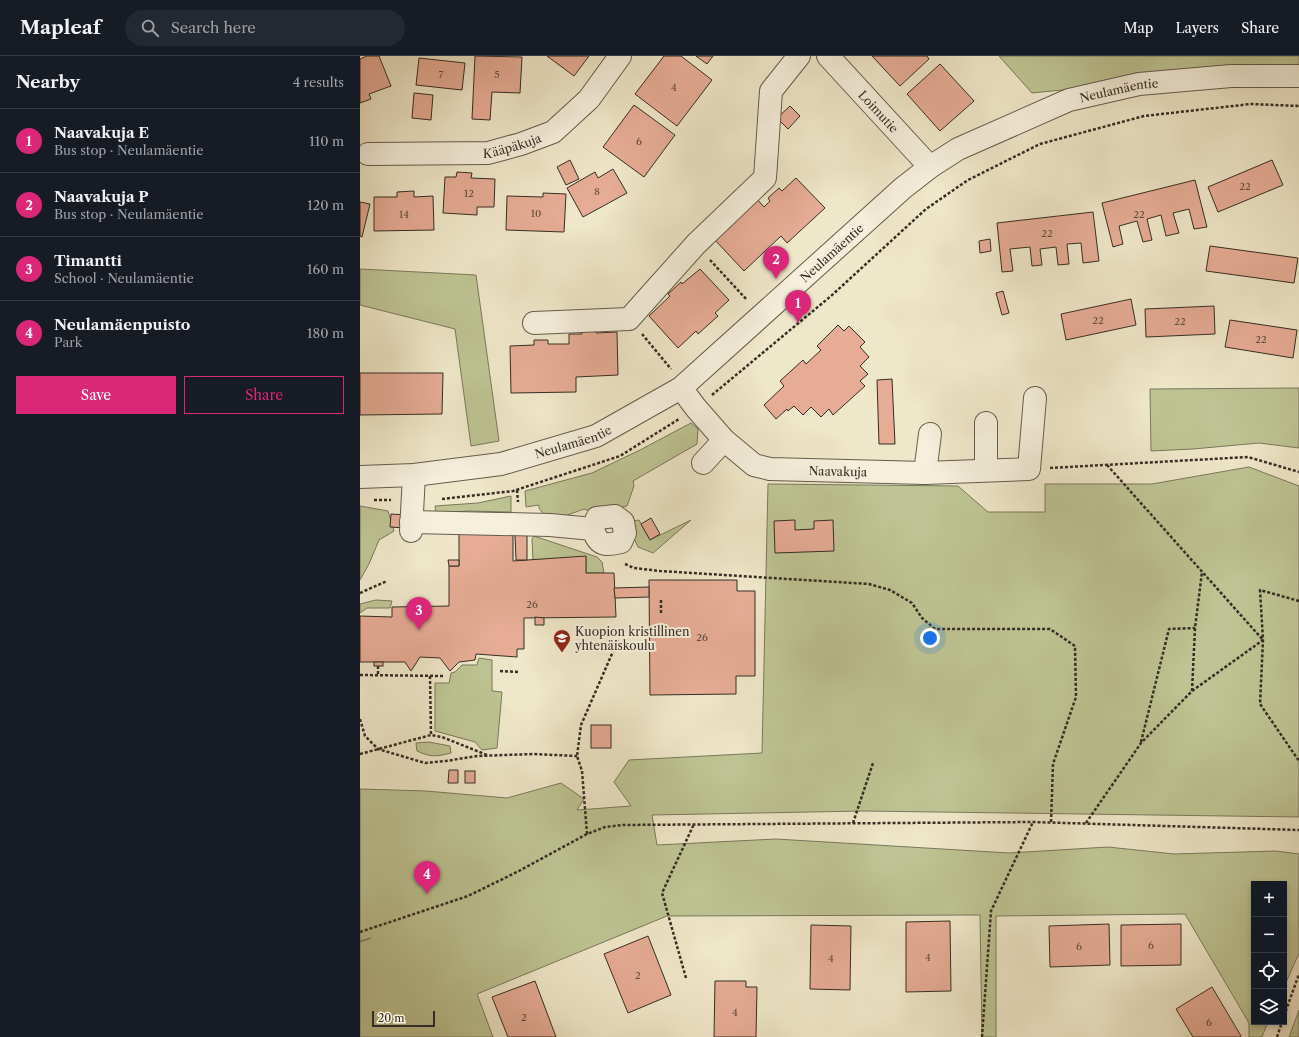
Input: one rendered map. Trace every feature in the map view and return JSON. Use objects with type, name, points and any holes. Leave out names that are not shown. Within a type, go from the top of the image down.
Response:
[{"type":"street","name":"Kääpäkuja","points":[[368,154],[488,153],[527,142],[553,132],[589,100],[620,56]]},
{"type":"street","points":[[534,323],[629,319],[696,244],[765,178],[770,91],[799,56]]},
{"type":"street","name":"Loimutie","points":[[828,56],[930,167]]},
{"type":"street","name":"Neulamäentie","points":[[360,477],[414,476],[501,464],[596,436],[677,380],[930,167],[958,149],[1069,100],[1139,84],[1231,76],[1299,76]]},
{"type":"street","name":"Naavakuja","points":[[677,380],[696,408],[724,440],[754,465],[770,469],[925,473],[1029,469]]},
{"type":"street","points":[[1029,469],[1035,398]]},
{"type":"street","points":[[986,423],[986,470]]},
{"type":"street","points":[[925,473],[930,434]]},
{"type":"street","points":[[703,463],[724,440]]},
{"type":"street","points":[[414,476],[411,527],[550,525],[593,529]]},
{"type":"path","points":[[368,500],[444,499],[513,491],[620,456],[696,408],[830,296],[926,209],[968,180],[1040,144],[1144,116],[1251,104],[1299,106]]},
{"type":"path","points":[[696,244],[750,303]]},
{"type":"path","points":[[629,319],[677,380]]},
{"type":"path","points":[[1029,469],[1248,457],[1299,472]]},
{"type":"path","points":[[1107,465],[1263,640]]},
{"type":"path","points":[[634,568],[869,584],[890,590],[912,603],[922,618],[935,629],[1050,629],[1075,646],[1076,697],[1053,764],[1051,822]]},
{"type":"path","points":[[1192,691],[1195,628],[1202,572]]},
{"type":"path","points":[[360,593],[387,581]]},
{"type":"path","points":[[1299,601],[1260,590],[1263,640],[1260,704],[1299,761]]},
{"type":"path","points":[[661,598],[661,613]]},
{"type":"path","points":[[1141,743],[1169,629],[1195,628]]},
{"type":"path","points":[[587,834],[582,771],[577,756],[581,725],[618,640]]},
{"type":"path","points":[[1086,824],[1141,743],[1192,691],[1263,640]]},
{"type":"path","points":[[378,666],[378,674]]},
{"type":"path","points":[[500,671],[518,672]]},
{"type":"path","points":[[360,675],[378,674],[444,676]]},
{"type":"path","points":[[430,676],[431,735]]},
{"type":"path","points":[[360,719],[366,736],[378,749],[425,763],[477,756],[534,754],[577,756]]},
{"type":"path","points":[[360,754],[431,735],[442,737],[490,756]]},
{"type":"path","points":[[853,823],[873,763]]},
{"type":"path","points":[[982,1037],[991,911],[1033,822]]},
{"type":"path","points":[[360,932],[468,896],[587,834],[605,828],[623,825],[1051,822],[1299,830]]},
{"type":"path","points":[[686,978],[662,893],[694,824]]},
{"type":"path","points":[[1287,1008],[1299,974]]},
{"type":"path","points":[[1276,1037],[1281,1025]]},
{"type":"green space","points":[[999,56],[1299,56],[1299,66],[1032,93]]},
{"type":"green space","points":[[360,269],[476,275],[499,441],[471,446],[455,329],[360,305]]},
{"type":"green space","points":[[1299,388],[1299,448],[1259,443],[1151,451],[1150,389]]},
{"type":"green space","points":[[691,423],[698,429],[697,444],[633,481],[634,486],[627,506],[595,513],[584,509],[554,520],[545,516],[539,508],[539,505],[526,507],[525,491],[592,473]]},
{"type":"green space","points":[[1249,467],[1299,486],[1299,817],[864,811],[652,815],[657,845],[776,839],[1009,853],[1108,847],[1174,854],[1276,851],[1299,854],[1299,953],[1287,980],[1287,881],[1251,881],[1251,1025],[1267,1025],[1262,1037],[1249,1037],[1249,1023],[1185,914],[996,916],[996,1037],[982,1037],[980,915],[667,916],[477,994],[493,1037],[360,1037],[360,942],[371,938],[360,941],[360,789],[426,791],[507,798],[561,783],[584,799],[577,810],[631,806],[614,782],[629,760],[762,753],[768,484],[958,486],[988,512],[1045,512],[1045,484],[1152,484]]},
{"type":"green space","points":[[511,496],[511,512],[468,511],[436,514],[435,506],[478,503]]},
{"type":"green space","points":[[360,506],[388,511],[394,531],[379,540],[369,564],[360,580]]},
{"type":"green space","points":[[639,520],[650,540],[691,520],[653,553],[638,547],[631,532],[633,521]]},
{"type":"green space","points":[[534,536],[597,557],[602,562],[604,573],[586,573],[586,557],[533,560],[532,539]]},
{"type":"green space","points":[[376,600],[392,601],[390,608],[367,608],[360,613],[360,604]]},
{"type":"green space","points":[[479,658],[492,660],[492,691],[502,692],[497,748],[482,750],[475,742],[435,731],[435,683],[449,683],[451,673],[455,672],[462,665],[477,665]]},
{"type":"green space","points":[[429,742],[450,746],[451,753],[433,756],[417,751],[416,743]]},
{"type":"green space","points":[[1299,1010],[1299,1037],[1289,1037]]},
{"type":"building","points":[[367,56],[379,56],[391,86],[369,94],[371,99],[360,103],[360,59]]},
{"type":"building","points":[[475,56],[522,57],[520,93],[492,92],[490,120],[472,119]]},
{"type":"building","points":[[547,56],[589,56],[574,76]]},
{"type":"building","points":[[664,56],[681,56],[712,80],[677,126],[635,94]]},
{"type":"building","points":[[696,56],[713,56],[707,64]]},
{"type":"building","points":[[872,56],[927,56],[929,59],[900,86]]},
{"type":"building","points":[[419,58],[465,63],[462,90],[416,85]]},
{"type":"building","points":[[940,64],[974,101],[940,131],[907,94]]},
{"type":"building","points":[[414,93],[433,95],[431,120],[412,118]]},
{"type":"building","points":[[634,105],[675,135],[644,177],[603,147]]},
{"type":"building","points":[[790,106],[800,116],[788,129],[777,118]]},
{"type":"building","points":[[570,160],[579,179],[566,185],[557,167]]},
{"type":"building","points":[[1272,160],[1283,185],[1218,212],[1208,187]]},
{"type":"building","points":[[613,169],[627,193],[583,217],[567,188],[595,172],[598,178]]},
{"type":"building","points":[[457,172],[472,173],[471,178],[495,179],[494,207],[477,207],[477,215],[443,213],[445,177],[456,177]]},
{"type":"building","points":[[796,178],[825,208],[787,243],[781,236],[744,271],[714,239],[757,199],[764,207],[770,201],[768,198],[779,188],[782,191]]},
{"type":"building","points":[[1195,180],[1207,227],[1194,229],[1189,209],[1173,213],[1179,233],[1166,236],[1161,215],[1147,219],[1152,240],[1143,242],[1137,221],[1119,226],[1123,244],[1113,247],[1102,203]]},
{"type":"building","points":[[414,191],[414,197],[433,196],[434,230],[374,231],[374,197],[397,197],[397,192]]},
{"type":"building","points":[[543,193],[566,194],[564,232],[506,230],[507,196],[543,197]]},
{"type":"building","points":[[360,202],[370,204],[362,237],[360,236]]},
{"type":"building","points":[[1093,212],[1099,261],[1083,263],[1081,243],[1067,244],[1069,264],[1058,265],[1056,247],[1040,249],[1042,265],[1032,266],[1030,247],[1010,249],[1013,271],[1002,272],[997,223]]},
{"type":"building","points":[[990,239],[991,251],[980,253],[979,241]]},
{"type":"building","points":[[1210,246],[1298,258],[1294,283],[1206,271]]},
{"type":"building","points":[[700,269],[729,300],[715,313],[718,316],[698,334],[696,331],[678,348],[649,316],[670,296],[668,294],[681,282],[682,284]]},
{"type":"building","points":[[1003,291],[1009,313],[1002,315],[996,293]]},
{"type":"building","points":[[1131,299],[1136,325],[1066,340],[1061,314]]},
{"type":"building","points":[[1214,306],[1215,334],[1146,337],[1145,309]]},
{"type":"building","points":[[1230,320],[1297,330],[1293,358],[1225,347]]},
{"type":"building","points":[[838,325],[844,331],[849,326],[865,342],[860,347],[869,357],[860,366],[868,374],[860,381],[865,386],[833,415],[829,409],[821,417],[811,407],[803,415],[794,406],[788,411],[787,409],[776,419],[764,405],[784,386],[780,381],[803,360],[806,364],[821,350],[817,346]]},
{"type":"building","points":[[581,327],[596,327],[596,333],[617,332],[618,375],[576,377],[576,392],[511,393],[510,346],[534,345],[534,340],[548,340],[548,344],[569,344],[569,334],[582,334]]},
{"type":"building","points":[[360,373],[443,373],[442,414],[360,415]]},
{"type":"building","points":[[892,379],[895,444],[879,444],[877,380]]},
{"type":"building","points":[[391,514],[407,515],[406,528],[390,527]]},
{"type":"building","points":[[651,518],[660,534],[650,540],[641,524]]},
{"type":"building","points":[[795,520],[795,530],[814,529],[814,521],[833,520],[834,551],[775,553],[774,521]]},
{"type":"building","points":[[513,533],[513,561],[586,556],[586,573],[614,573],[616,617],[524,618],[524,649],[517,649],[517,657],[476,654],[475,660],[459,662],[450,671],[440,658],[420,657],[411,671],[405,662],[360,662],[360,616],[392,617],[392,607],[449,606],[449,566],[459,566],[459,534]]},
{"type":"building","points":[[527,534],[527,560],[516,560],[515,535]]},
{"type":"building","points":[[448,560],[459,560],[459,566],[449,566]]},
{"type":"building","points":[[649,580],[737,580],[737,591],[755,591],[755,676],[736,676],[736,694],[650,695]]},
{"type":"building","points":[[649,587],[649,597],[615,598],[614,588]]},
{"type":"building","points":[[535,617],[544,618],[544,625],[535,625]]},
{"type":"building","points":[[374,662],[383,662],[383,666],[374,666]]},
{"type":"building","points":[[591,725],[611,725],[611,748],[591,748]]},
{"type":"building","points":[[449,770],[458,770],[458,783],[448,783]]},
{"type":"building","points":[[465,771],[475,771],[475,783],[465,783]]},
{"type":"building","points":[[950,921],[951,991],[906,992],[906,922]]},
{"type":"building","points":[[1109,924],[1110,965],[1050,967],[1049,926]]},
{"type":"building","points":[[1181,924],[1181,965],[1121,966],[1121,925]]},
{"type":"building","points":[[811,925],[851,926],[850,990],[810,989]]},
{"type":"building","points":[[648,936],[671,995],[628,1013],[604,954]]},
{"type":"building","points":[[535,981],[556,1037],[508,1037],[492,997]]},
{"type":"building","points":[[715,981],[746,981],[746,987],[757,987],[756,1037],[714,1037]]},
{"type":"building","points":[[1212,987],[1241,1036],[1240,1037],[1193,1037],[1176,1009]]},
{"type":"place","name":"Naavakuja P","points":[[776,279]]},
{"type":"place","name":"Naavakuja E","points":[[798,323]]},
{"type":"place","name":"Timantti","points":[[419,630]]},
{"type":"place","name":"Kuopion kristillinen yhtenäiskoulu","points":[[562,653]]},
{"type":"place","name":"Neulamäenpuisto","points":[[427,894]]}]
